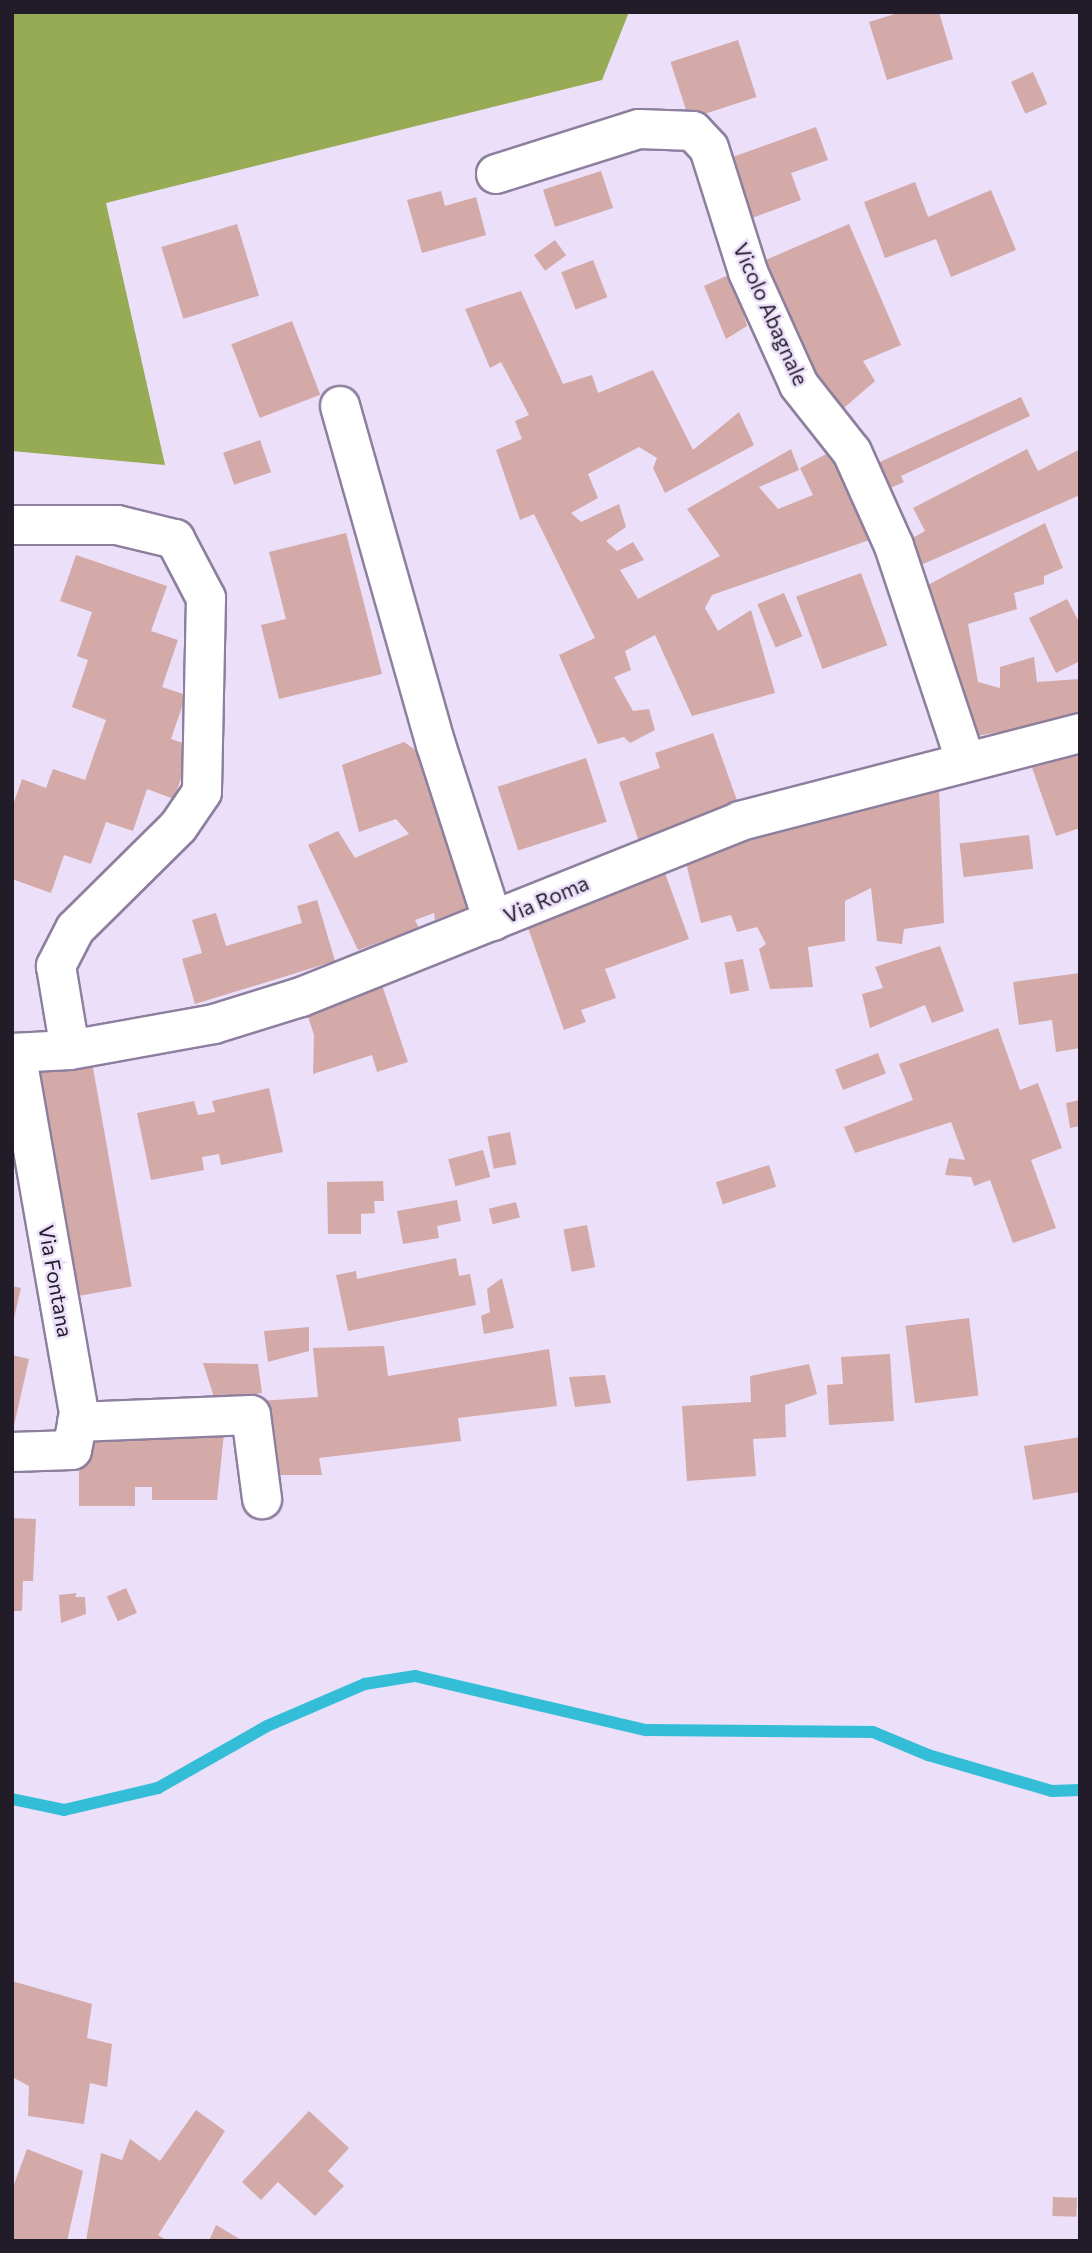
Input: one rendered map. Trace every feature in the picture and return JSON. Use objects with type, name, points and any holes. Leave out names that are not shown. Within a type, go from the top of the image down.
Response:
[{"type":"street","name":"Vicolo Abagnale","points":[[496,174],[639,129],[693,131],[709,148],[748,272],[799,385],[852,452],[894,546],[965,760]]},
{"type":"street","points":[[340,406],[436,745],[493,921]]},
{"type":"street","points":[[12,525],[117,526],[175,539],[206,598],[202,792],[178,827],[75,929],[57,966],[70,1051]]},
{"type":"street","name":"Via Roma","points":[[14,1053],[70,1051],[214,1024],[301,997],[740,821],[965,760],[1080,733]]},
{"type":"street","name":"Via Fontana","points":[[14,1053],[77,1422]]},
{"type":"street","points":[[12,1452],[72,1450],[77,1422],[251,1415],[262,1499]]},
{"type":"green space","points":[[12,12],[629,12],[602,80],[106,203],[165,465],[12,451]]},
{"type":"building","points":[[901,12],[939,12],[953,59],[887,80],[869,22]]},
{"type":"building","points":[[738,40],[757,97],[689,119],[670,62]]},
{"type":"building","points":[[1033,72],[1047,104],[1025,114],[1011,82]]},
{"type":"building","points":[[816,127],[828,160],[791,173],[801,200],[752,218],[730,158]]},
{"type":"building","points":[[601,171],[613,208],[555,227],[543,190]]},
{"type":"building","points":[[915,182],[928,217],[991,190],[1016,250],[951,277],[936,239],[885,258],[864,202]]},
{"type":"building","points":[[441,191],[445,206],[476,197],[486,235],[422,253],[407,200]]},
{"type":"building","points":[[237,224],[259,296],[183,319],[161,247]]},
{"type":"building","points":[[849,224],[901,345],[863,361],[875,381],[837,414],[810,384],[754,265]]},
{"type":"building","points":[[555,240],[566,255],[545,271],[534,255]]},
{"type":"building","points":[[593,260],[607,297],[576,310],[561,272]]},
{"type":"building","points":[[735,272],[746,295],[739,298],[747,326],[726,339],[704,286]]},
{"type":"building","points":[[521,291],[563,384],[592,375],[598,393],[653,370],[693,450],[739,412],[754,445],[665,493],[653,468],[657,458],[639,447],[588,474],[598,498],[571,513],[581,522],[619,504],[626,527],[606,541],[617,551],[633,542],[644,560],[620,570],[638,599],[720,556],[687,509],[791,449],[799,470],[759,487],[778,509],[813,495],[800,468],[830,452],[878,537],[712,595],[705,608],[718,631],[751,610],[775,693],[692,716],[655,635],[625,651],[631,670],[614,677],[633,711],[649,709],[655,730],[630,743],[624,737],[598,744],[559,655],[595,638],[534,514],[520,520],[496,450],[522,439],[515,421],[529,415],[501,362],[490,368],[465,309]]},
{"type":"building","points":[[292,321],[320,395],[260,418],[231,344]]},
{"type":"building","points":[[1021,397],[1030,416],[901,476],[904,482],[881,492],[869,467]]},
{"type":"building","points":[[260,440],[271,472],[234,485],[223,453]]},
{"type":"building","points":[[1027,449],[1038,471],[1080,449],[1080,495],[921,565],[907,541],[925,531],[913,508]]},
{"type":"building","points":[[1045,523],[1063,568],[1044,576],[1044,584],[1014,593],[1017,609],[968,624],[978,682],[1000,688],[1000,667],[1034,657],[1037,682],[1080,679],[1080,718],[971,737],[924,587]]},
{"type":"building","points":[[346,533],[382,674],[279,699],[261,625],[286,619],[269,552]]},
{"type":"building","points":[[76,555],[167,586],[151,631],[178,640],[162,687],[186,695],[171,739],[192,746],[174,799],[147,789],[133,831],[106,822],[91,864],[64,855],[51,893],[12,879],[12,808],[22,779],[46,788],[53,769],[85,780],[106,720],[72,707],[88,660],[77,656],[92,612],[60,601]]},
{"type":"building","points":[[861,573],[887,645],[822,669],[796,597]]},
{"type":"building","points":[[784,593],[802,636],[776,648],[757,604]]},
{"type":"building","points":[[1067,599],[1080,624],[1080,661],[1056,673],[1029,618]]},
{"type":"building","points":[[713,733],[739,806],[639,842],[619,782],[660,768],[655,753]]},
{"type":"building","points":[[404,742],[420,753],[475,905],[435,920],[434,913],[415,920],[419,928],[358,950],[308,845],[338,831],[355,858],[409,834],[396,819],[359,832],[342,765]]},
{"type":"building","points":[[1080,746],[1080,828],[1056,836],[1029,759]]},
{"type":"building","points":[[586,758],[607,822],[518,850],[498,787]]},
{"type":"building","points":[[939,788],[944,923],[904,929],[902,944],[877,941],[871,888],[845,901],[845,941],[808,947],[813,987],[770,989],[759,949],[766,944],[757,927],[737,932],[731,915],[701,923],[684,855]]},
{"type":"building","points":[[1029,835],[1033,869],[964,877],[960,844]]},
{"type":"building","points":[[665,873],[689,939],[605,969],[616,998],[581,1010],[586,1022],[564,1030],[527,925]]},
{"type":"building","points":[[317,900],[335,961],[195,1004],[182,959],[202,953],[192,920],[216,913],[226,946],[302,923],[297,906]]},
{"type":"building","points":[[940,946],[964,1011],[932,1023],[925,1005],[870,1028],[862,994],[883,988],[875,967]]},
{"type":"building","points":[[743,959],[749,990],[730,994],[724,963]]},
{"type":"building","points":[[1080,973],[1080,1048],[1056,1052],[1052,1020],[1019,1025],[1013,982]]},
{"type":"building","points":[[380,979],[408,1062],[377,1072],[372,1055],[313,1074],[314,1035],[304,1004]]},
{"type":"building","points":[[998,1028],[1020,1090],[1038,1083],[1062,1148],[1031,1160],[1056,1228],[1013,1243],[990,1180],[974,1186],[971,1177],[945,1175],[949,1158],[965,1160],[951,1122],[855,1153],[844,1127],[913,1100],[899,1064]]},
{"type":"building","points":[[878,1053],[886,1074],[843,1090],[835,1069]]},
{"type":"building","points":[[92,1062],[132,1287],[75,1296],[36,1072]]},
{"type":"building","points":[[269,1088],[283,1152],[221,1165],[219,1154],[202,1157],[204,1170],[151,1180],[137,1113],[194,1101],[198,1115],[215,1112],[212,1101]]},
{"type":"building","points":[[1080,1100],[1080,1126],[1070,1128],[1066,1103]]},
{"type":"building","points":[[510,1132],[516,1164],[494,1169],[487,1136]]},
{"type":"building","points":[[483,1150],[490,1177],[455,1186],[448,1159]]},
{"type":"building","points":[[769,1165],[776,1187],[723,1204],[716,1182]]},
{"type":"building","points":[[383,1181],[384,1201],[374,1201],[375,1213],[361,1214],[361,1234],[328,1234],[327,1182]]},
{"type":"building","points":[[457,1200],[461,1221],[437,1226],[439,1238],[403,1244],[397,1211]]},
{"type":"building","points":[[516,1202],[520,1218],[493,1224],[489,1209]]},
{"type":"building","points":[[587,1225],[595,1267],[572,1272],[563,1230]]},
{"type":"building","points":[[456,1258],[459,1276],[470,1274],[476,1305],[348,1331],[336,1275],[356,1271],[357,1279]]},
{"type":"building","points":[[502,1278],[514,1328],[484,1334],[481,1316],[490,1312],[487,1289]]},
{"type":"building","points":[[12,1286],[21,1288],[13,1322],[12,1322]]},
{"type":"building","points":[[969,1318],[979,1395],[915,1403],[905,1326]]},
{"type":"building","points":[[309,1327],[309,1351],[268,1362],[264,1331]]},
{"type":"building","points":[[384,1346],[388,1376],[549,1349],[557,1406],[458,1418],[461,1441],[319,1458],[322,1475],[266,1475],[260,1401],[318,1397],[313,1348]]},
{"type":"building","points":[[890,1354],[894,1421],[829,1425],[827,1385],[843,1384],[841,1357]]},
{"type":"building","points":[[12,1355],[29,1359],[13,1430],[12,1430]]},
{"type":"building","points":[[203,1363],[258,1364],[262,1393],[215,1400]]},
{"type":"building","points":[[809,1364],[817,1394],[785,1405],[786,1437],[753,1439],[756,1476],[687,1481],[682,1406],[751,1402],[750,1376]]},
{"type":"building","points":[[605,1375],[611,1403],[575,1407],[569,1377]]},
{"type":"building","points":[[79,1424],[225,1424],[217,1500],[152,1500],[152,1487],[135,1487],[135,1506],[79,1506]]},
{"type":"building","points":[[1080,1437],[1080,1492],[1033,1500],[1024,1446]]},
{"type":"building","points":[[12,1518],[36,1519],[33,1581],[23,1581],[22,1611],[12,1611]]},
{"type":"building","points":[[126,1588],[137,1613],[118,1621],[107,1597]]},
{"type":"building","points":[[77,1593],[75,1597],[85,1597],[86,1614],[61,1623],[59,1595]]},
{"type":"building","points":[[12,1981],[92,2004],[87,2038],[112,2044],[107,2087],[90,2083],[84,2124],[28,2116],[29,2086],[12,2077]]},
{"type":"building","points":[[196,2110],[225,2131],[158,2235],[168,2241],[86,2241],[101,2153],[122,2160],[130,2139],[160,2161]]},
{"type":"building","points":[[309,2111],[349,2148],[328,2171],[344,2186],[315,2216],[278,2182],[261,2200],[242,2182]]},
{"type":"building","points":[[27,2149],[83,2171],[67,2241],[12,2241],[12,2190]]},
{"type":"building","points":[[1053,2197],[1077,2198],[1076,2217],[1052,2216]]},
{"type":"building","points":[[216,2225],[243,2241],[209,2241]]},
{"type":"waterway","points":[[12,1799],[64,1810],[158,1788],[267,1726],[365,1684],[415,1676],[646,1730],[873,1732],[928,1755],[1052,1791],[1080,1790]]}]
